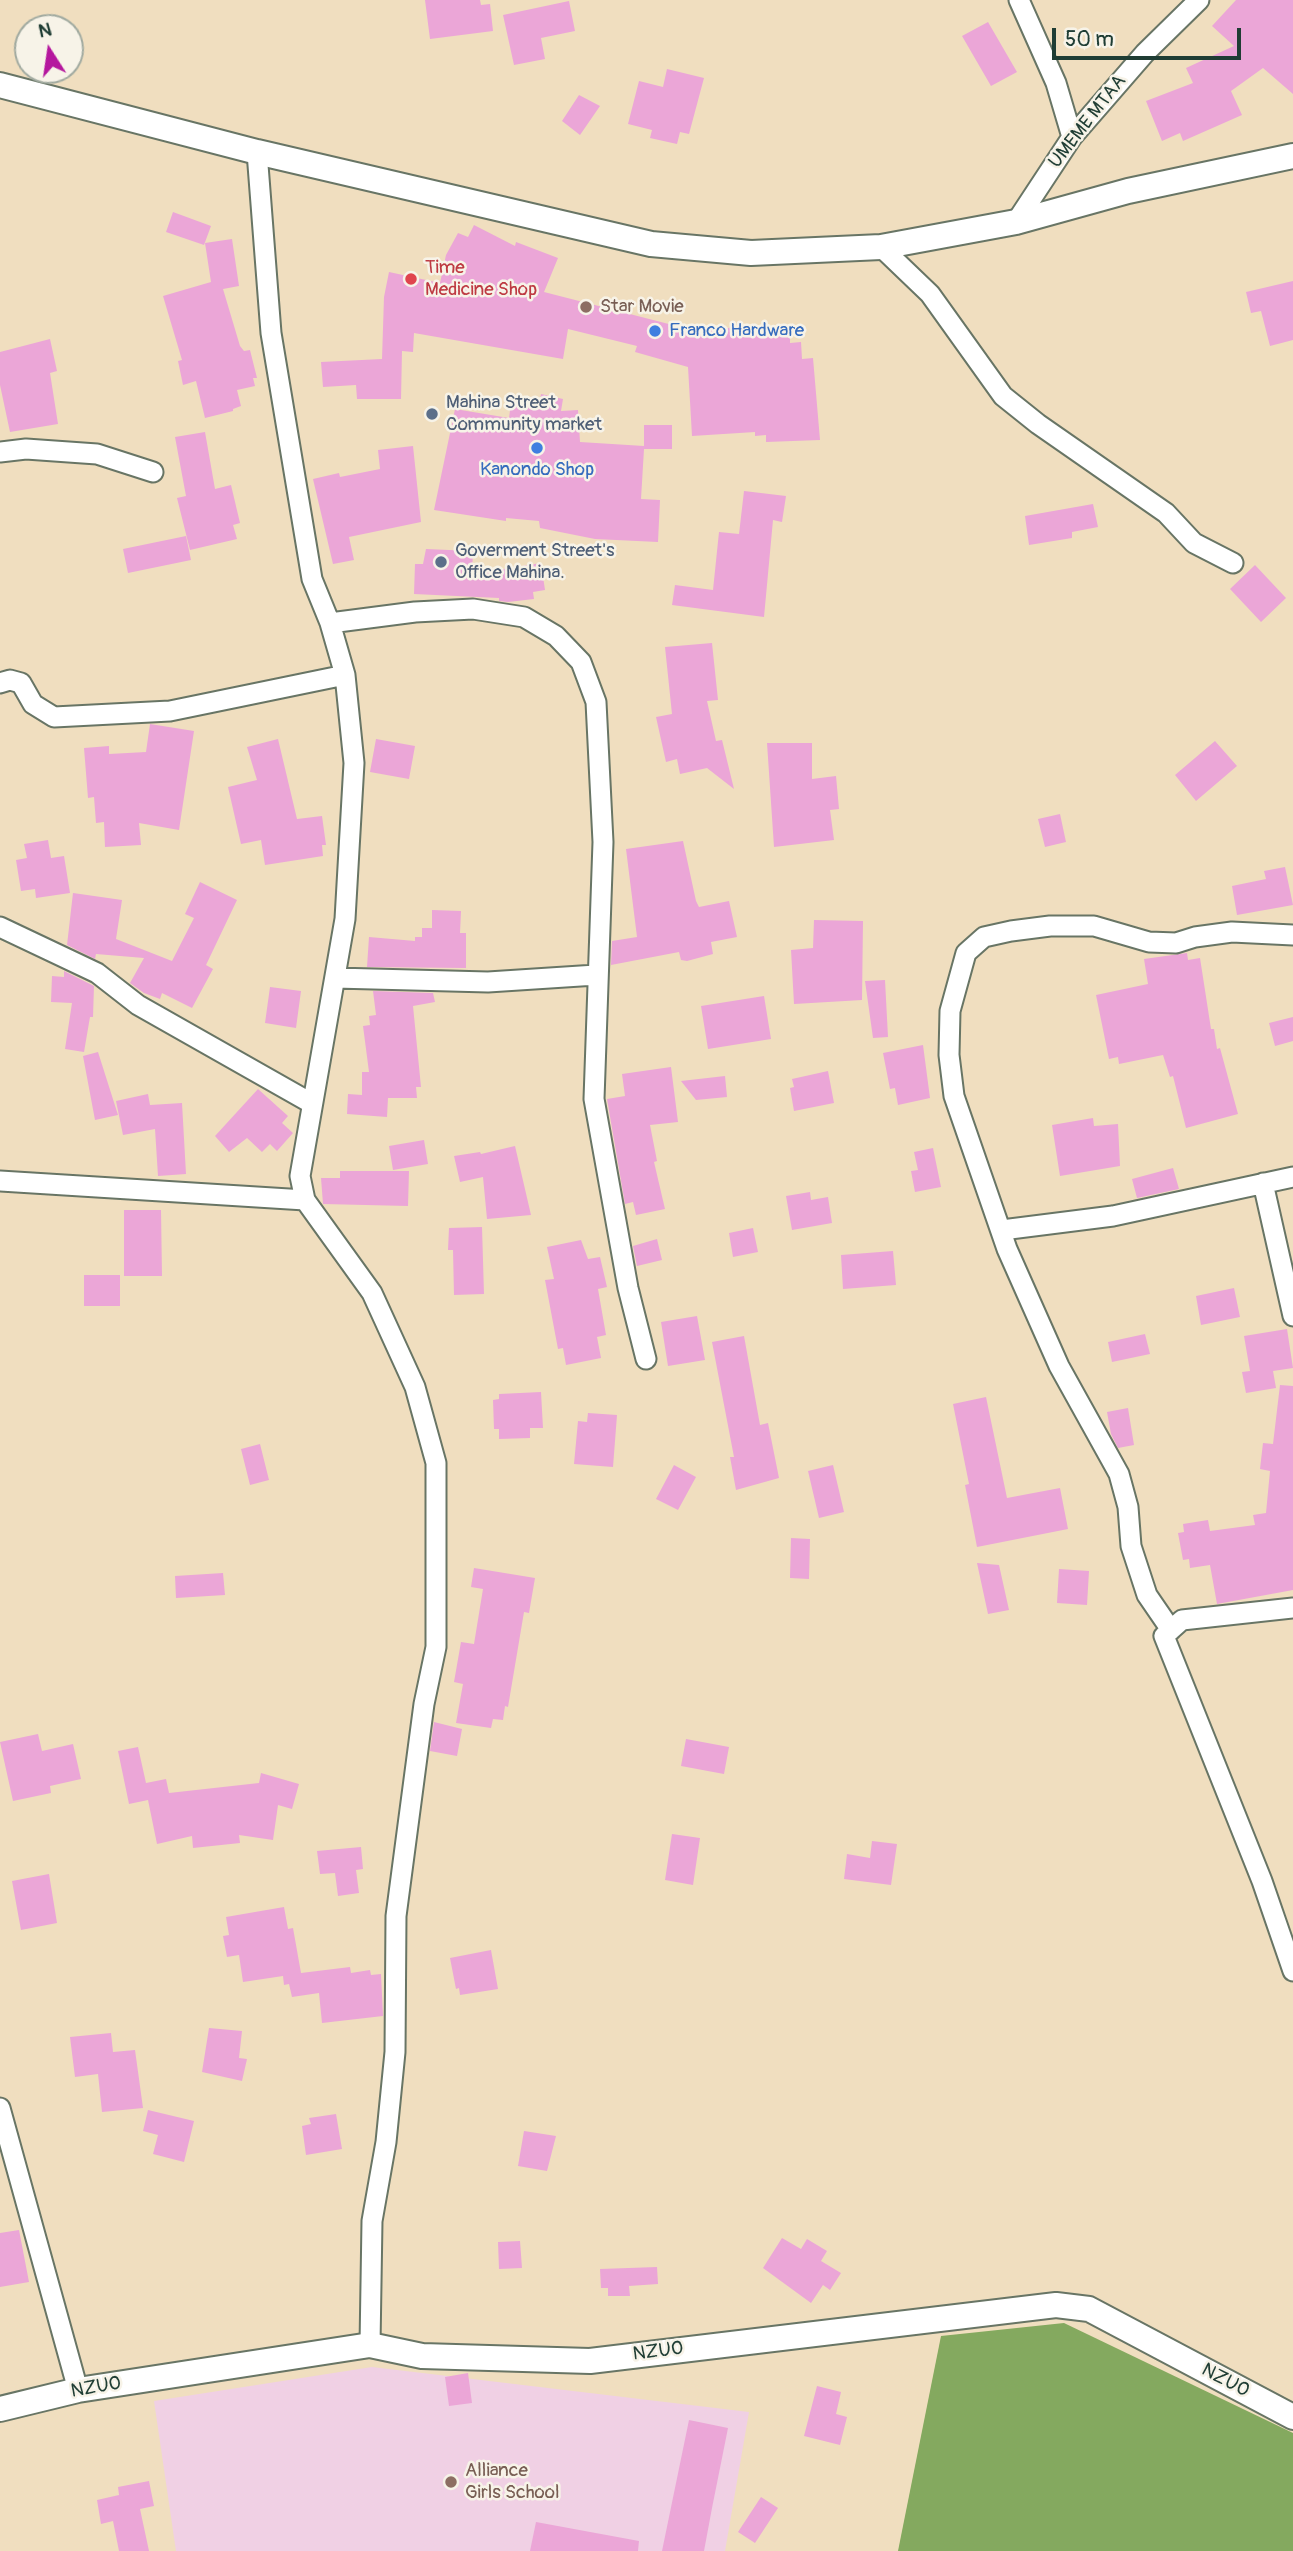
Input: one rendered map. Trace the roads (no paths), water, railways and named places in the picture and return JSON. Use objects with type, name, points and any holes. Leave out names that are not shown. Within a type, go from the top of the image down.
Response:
[{"type":"street","points":[[1019,0],[1056,83],[1072,137]]},
{"type":"street","name":"UMEME MTAA","points":[[1016,222],[1072,137],[1190,4]]},
{"type":"street","points":[[0,85],[257,152],[651,244],[751,253],[881,247],[1016,222],[1128,191],[1293,156]]},
{"type":"street","points":[[257,152],[271,333],[312,579],[330,623],[345,676],[354,763],[345,919],[300,1176],[305,1200],[372,1293],[415,1387],[436,1463],[436,1647],[424,1704],[396,1916],[396,2052],[386,2142],[372,2221],[370,2345]]},
{"type":"street","points":[[881,247],[930,293],[1003,396],[1038,424],[1166,513],[1194,543],[1233,563]]},
{"type":"street","points":[[0,452],[26,449],[97,454],[153,472]]},
{"type":"street","points":[[330,623],[415,612],[473,609],[524,617],[556,636],[581,662],[596,702],[603,842],[596,975],[594,1099],[628,1288],[646,1359]]},
{"type":"street","points":[[0,682],[21,683],[33,704],[54,717],[170,711],[345,676]]},
{"type":"street","points":[[1171,1630],[1147,1595],[1143,1583],[1131,1546],[1128,1507],[1119,1474],[1059,1366],[1002,1230],[954,1096],[949,1055],[950,1011],[965,953],[985,937],[1051,926],[1094,926],[1149,942],[1176,943],[1195,937],[1232,932],[1293,935]]},
{"type":"street","points":[[0,927],[97,973],[138,1004],[312,1103]]},
{"type":"street","points":[[335,978],[488,982],[596,975]]},
{"type":"street","points":[[1002,1230],[1113,1216],[1293,1177]]},
{"type":"street","points":[[0,1181],[305,1200]]},
{"type":"street","points":[[1263,1183],[1293,1316]]},
{"type":"street","points":[[1293,1608],[1182,1619],[1164,1636],[1262,1881],[1293,1971]]},
{"type":"street","points":[[0,2108],[78,2390]]},
{"type":"street","name":"NZUO","points":[[0,2409],[78,2390],[370,2345],[422,2356],[590,2361],[1056,2305],[1088,2309],[1293,2417]]},
{"type":"place","name":"Time Medicine Shop","points":[[411,279]]},
{"type":"place","name":"Star Movie","points":[[586,307]]},
{"type":"place","name":"Franco Hardware","points":[[655,331]]},
{"type":"place","name":"Mahina Street Community market","points":[[432,414]]},
{"type":"place","name":"Kanondo Shop","points":[[537,448]]},
{"type":"place","name":"Goverment Street's Office Mahina.","points":[[441,562]]},
{"type":"place","name":"Alliance Girls School","points":[[451,2482]]}]
